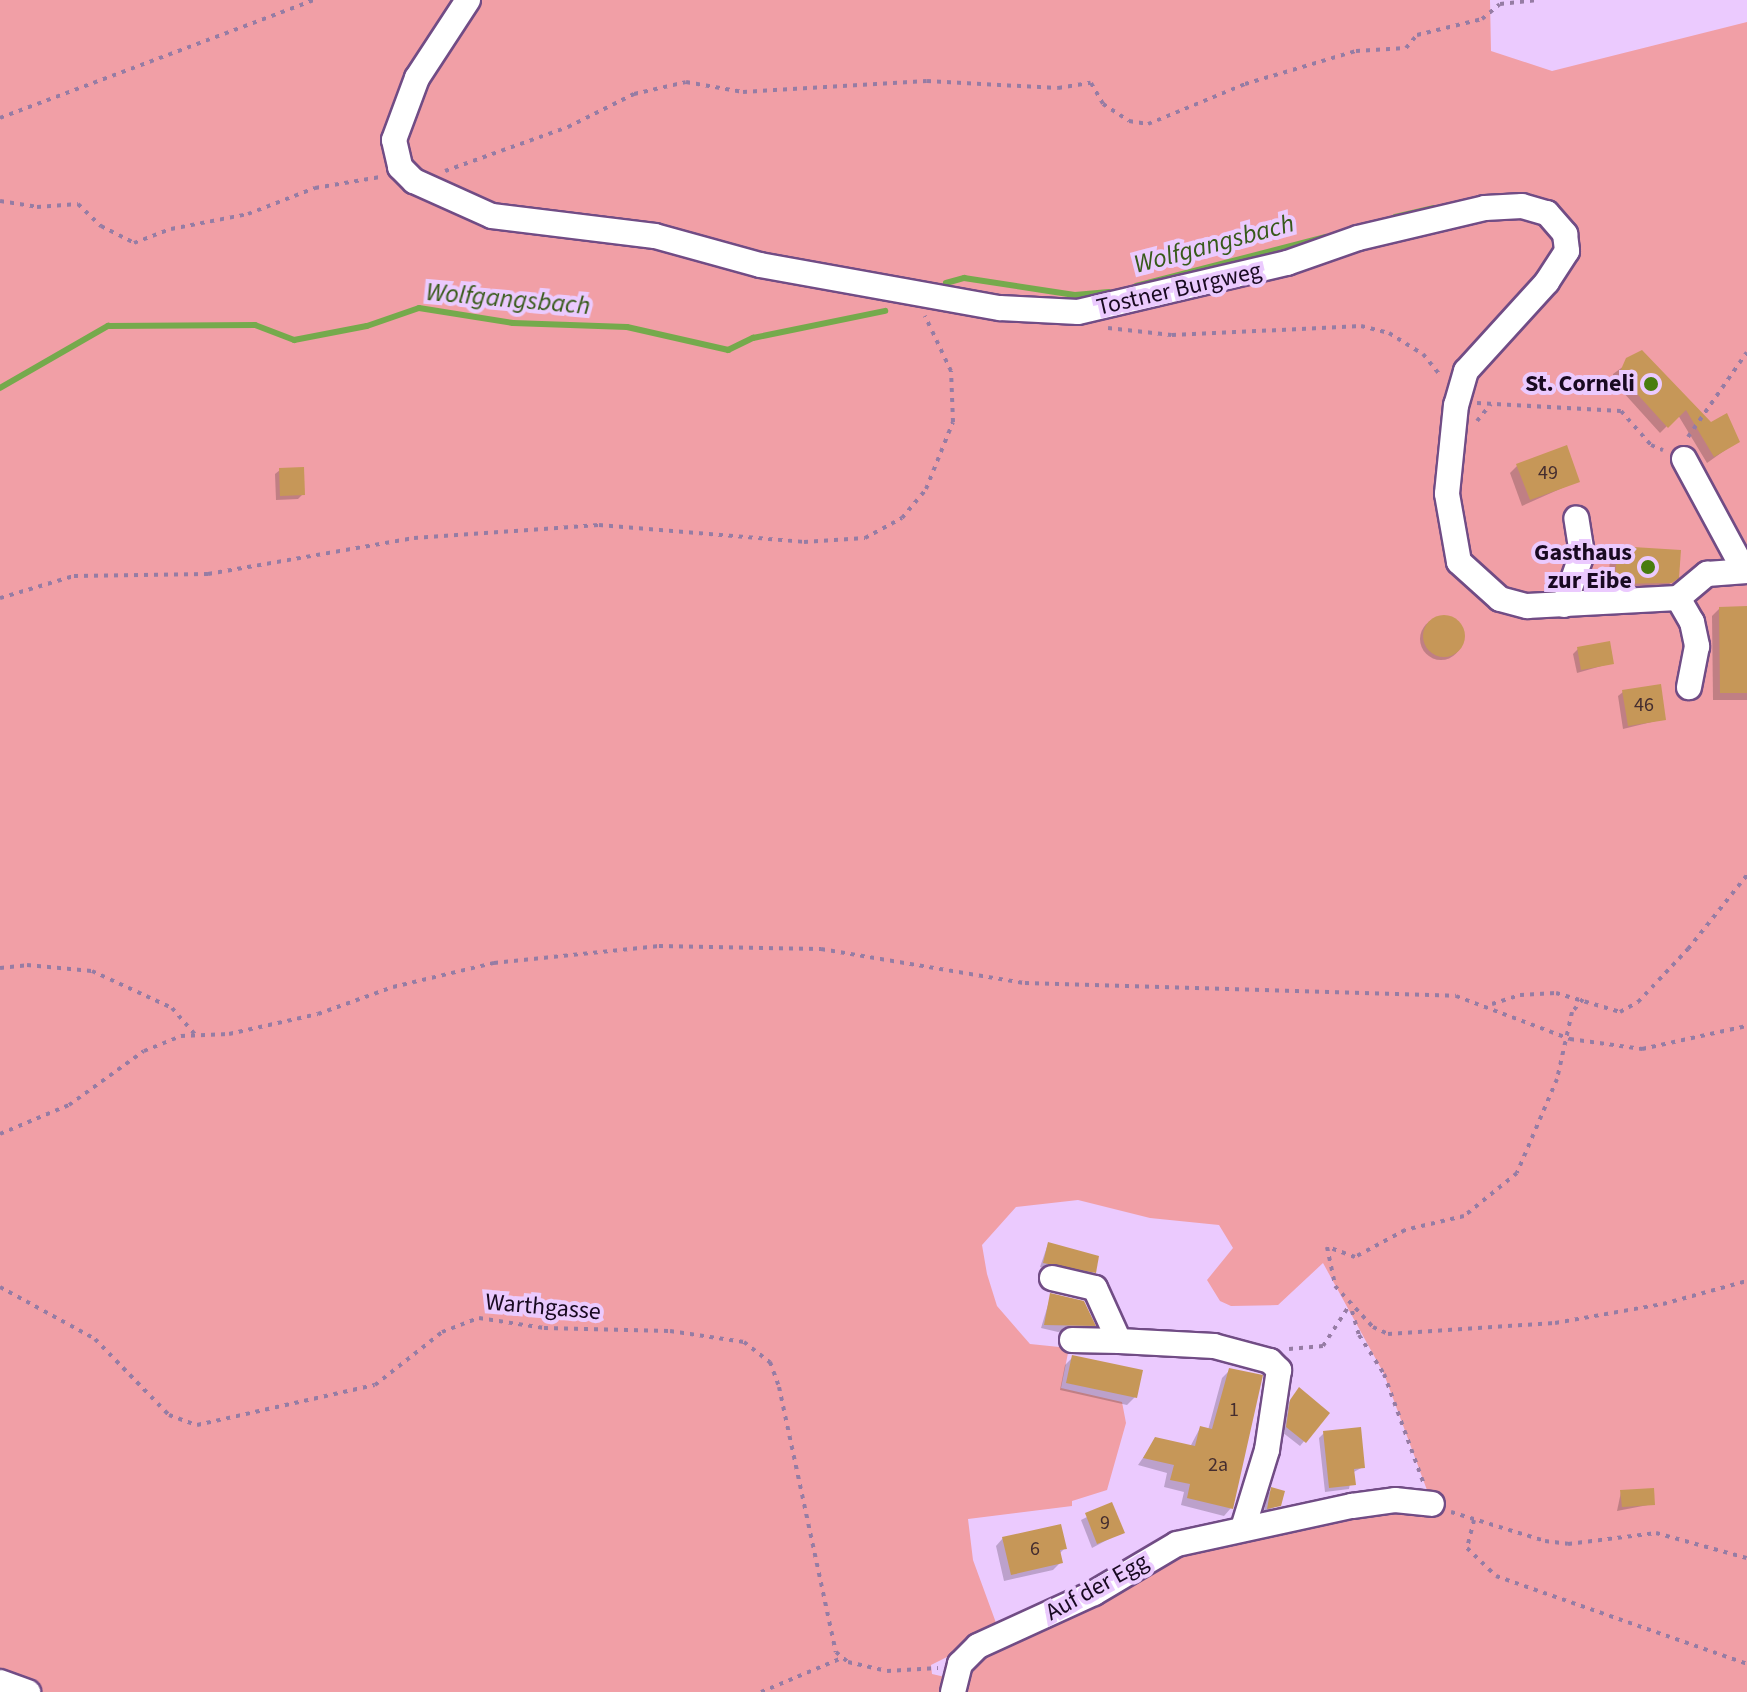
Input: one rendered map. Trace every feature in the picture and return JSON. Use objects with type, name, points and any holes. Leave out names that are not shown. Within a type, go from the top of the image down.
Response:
[{"type":"street","points":[[407,174],[394,140],[399,115],[468,0]]},
{"type":"street","name":"Tostner Burgweg","points":[[407,174],[492,216],[655,236],[760,265],[1000,308],[1078,312],[1287,263],[1358,238],[1485,208],[1522,206],[1547,213],[1565,234],[1567,251],[1547,282],[1466,371],[1456,405],[1447,494],[1459,562],[1500,599],[1527,606],[1678,598]]},
{"type":"street","points":[[1684,459],[1745,570],[1707,574],[1678,598],[1692,622],[1697,646],[1689,687]]},
{"type":"street","points":[[1564,605],[1582,554],[1576,518]]},
{"type":"street","points":[[1052,1278],[1095,1288],[1119,1341]]},
{"type":"street","points":[[1072,1340],[1214,1346],[1270,1361],[1283,1368],[1267,1450],[1243,1528]]},
{"type":"street","name":"Auf der Egg","points":[[960,1664],[978,1646],[1094,1593],[1177,1544],[1243,1528],[1395,1500],[1432,1504]]},
{"type":"street","points":[[953,1692],[960,1664]]},
{"type":"street","points":[[0,1682],[28,1692]]},
{"type":"path","points":[[0,118],[314,0]]},
{"type":"path","points":[[0,201],[37,207],[78,204],[101,226],[134,243],[171,229],[248,214],[315,188],[369,183],[509,150],[634,94],[686,82],[743,92],[927,81],[1058,88],[1091,83],[1103,104],[1129,121],[1148,124],[1245,84],[1356,51],[1406,48],[1417,35],[1482,19],[1500,4],[1538,0]]},
{"type":"path","points":[[0,598],[74,576],[208,574],[414,538],[599,525],[804,542],[865,538],[902,518],[926,489],[953,422],[951,371],[914,292]]},
{"type":"path","points":[[1078,312],[1117,331],[1172,335],[1361,326],[1389,333],[1423,354],[1456,405],[1621,411],[1651,445],[1684,459],[1689,428],[1713,404],[1747,352]]},
{"type":"path","points":[[1475,423],[1491,404]]},
{"type":"path","points":[[1490,1005],[1520,995],[1556,993],[1620,1012],[1638,1002],[1747,875]]},
{"type":"path","points":[[0,1134],[69,1105],[144,1051],[181,1036],[318,1014],[393,987],[494,963],[659,946],[821,949],[1025,983],[1456,996],[1490,1005],[1570,1039],[1642,1049],[1747,1026]]},
{"type":"path","points":[[0,968],[27,965],[92,971],[172,1008],[196,1036]]},
{"type":"path","points":[[1432,1504],[1384,1374],[1359,1335],[1349,1306],[1335,1286],[1327,1247],[1355,1257],[1405,1230],[1464,1216],[1517,1173],[1570,1039],[1572,1012],[1583,999]]},
{"type":"path","points":[[1349,1306],[1388,1334],[1555,1323],[1663,1304],[1747,1281]]},
{"type":"path","name":"Warthgasse","points":[[0,1287],[95,1339],[169,1415],[182,1424],[197,1425],[375,1385],[442,1332],[479,1318],[544,1328],[670,1331],[744,1342],[770,1362],[779,1387],[809,1516],[829,1637],[842,1658]]},
{"type":"path","points":[[1283,1368],[1292,1357],[1288,1347],[1323,1346],[1349,1306]]},
{"type":"path","points":[[1747,1558],[1656,1533],[1568,1544],[1474,1520],[1467,1536],[1472,1557],[1496,1576],[1747,1664]]},
{"type":"path","points":[[761,1692],[842,1658],[887,1671],[960,1664]]},
{"type":"shaded area","points":[[0,0],[1490,0],[1491,51],[1552,71],[1747,22],[1747,1692],[959,1692],[972,1660],[1167,1554],[1353,1512],[1434,1509],[1384,1374],[1323,1263],[1278,1305],[1231,1306],[1220,1301],[1207,1280],[1233,1248],[1219,1225],[1150,1218],[1078,1200],[1016,1207],[982,1245],[987,1274],[997,1306],[1030,1344],[1069,1348],[1061,1388],[1122,1402],[1126,1423],[1107,1490],[1072,1501],[1072,1506],[968,1519],[973,1560],[999,1631],[931,1665],[932,1674],[945,1677],[948,1692],[0,1692]]},
{"type":"building","name":"St. Corneli","points":[[1642,350],[1711,422],[1727,413],[1740,442],[1714,457],[1686,410],[1668,428],[1619,374],[1626,358]]},
{"type":"building","points":[[1567,445],[1580,482],[1530,500],[1516,464]]},
{"type":"building","points":[[304,467],[305,495],[280,496],[279,468]]},
{"type":"building","name":"Gasthaus zur Eibe","points":[[1617,546],[1681,550],[1679,578],[1672,583],[1615,584]]},
{"type":"building","points":[[1747,606],[1747,693],[1720,693],[1719,607]]},
{"type":"building","points":[[1444,615],[1459,621],[1465,636],[1459,651],[1444,657],[1429,651],[1423,636],[1429,621]]},
{"type":"building","points":[[1610,641],[1614,664],[1581,670],[1577,647]]},
{"type":"building","points":[[1661,684],[1666,720],[1628,726],[1622,690]]},
{"type":"building","points":[[1048,1242],[1099,1256],[1096,1273],[1043,1263]]},
{"type":"building","points":[[1050,1293],[1084,1301],[1096,1326],[1044,1325]]},
{"type":"building","points":[[1072,1355],[1143,1370],[1137,1398],[1066,1383]]},
{"type":"building","points":[[1229,1368],[1263,1375],[1233,1509],[1187,1498],[1190,1484],[1170,1480],[1174,1465],[1143,1458],[1155,1437],[1195,1446],[1200,1426],[1212,1429]]},
{"type":"building","points":[[1299,1387],[1330,1413],[1306,1443],[1286,1427],[1290,1400]]},
{"type":"building","points":[[1361,1427],[1365,1468],[1354,1469],[1356,1485],[1329,1488],[1323,1431]]},
{"type":"building","points":[[1271,1487],[1285,1491],[1281,1506],[1267,1509]]},
{"type":"building","points":[[1654,1488],[1655,1505],[1622,1507],[1620,1490]]},
{"type":"building","points":[[1112,1502],[1125,1533],[1097,1544],[1085,1513]]},
{"type":"building","points":[[1061,1524],[1067,1549],[1060,1550],[1063,1563],[1011,1575],[1002,1537]]},
{"type":"waterway","name":"Wolfgangsbach","points":[[1395,217],[1434,208]]},
{"type":"waterway","name":"Wolfgangsbach","points":[[1136,286],[1326,237]]},
{"type":"waterway","name":"Wolfgangsbach","points":[[946,283],[964,278],[1075,295],[1109,292]]},
{"type":"waterway","name":"Wolfgangsbach","points":[[0,388],[108,326],[255,325],[294,340],[367,326],[419,308],[513,323],[627,327],[728,350],[753,338],[885,311]]},
{"type":"place","name":"St. Corneli","points":[[1651,384]]},
{"type":"place","name":"Gasthaus zur Eibe","points":[[1648,567]]}]
